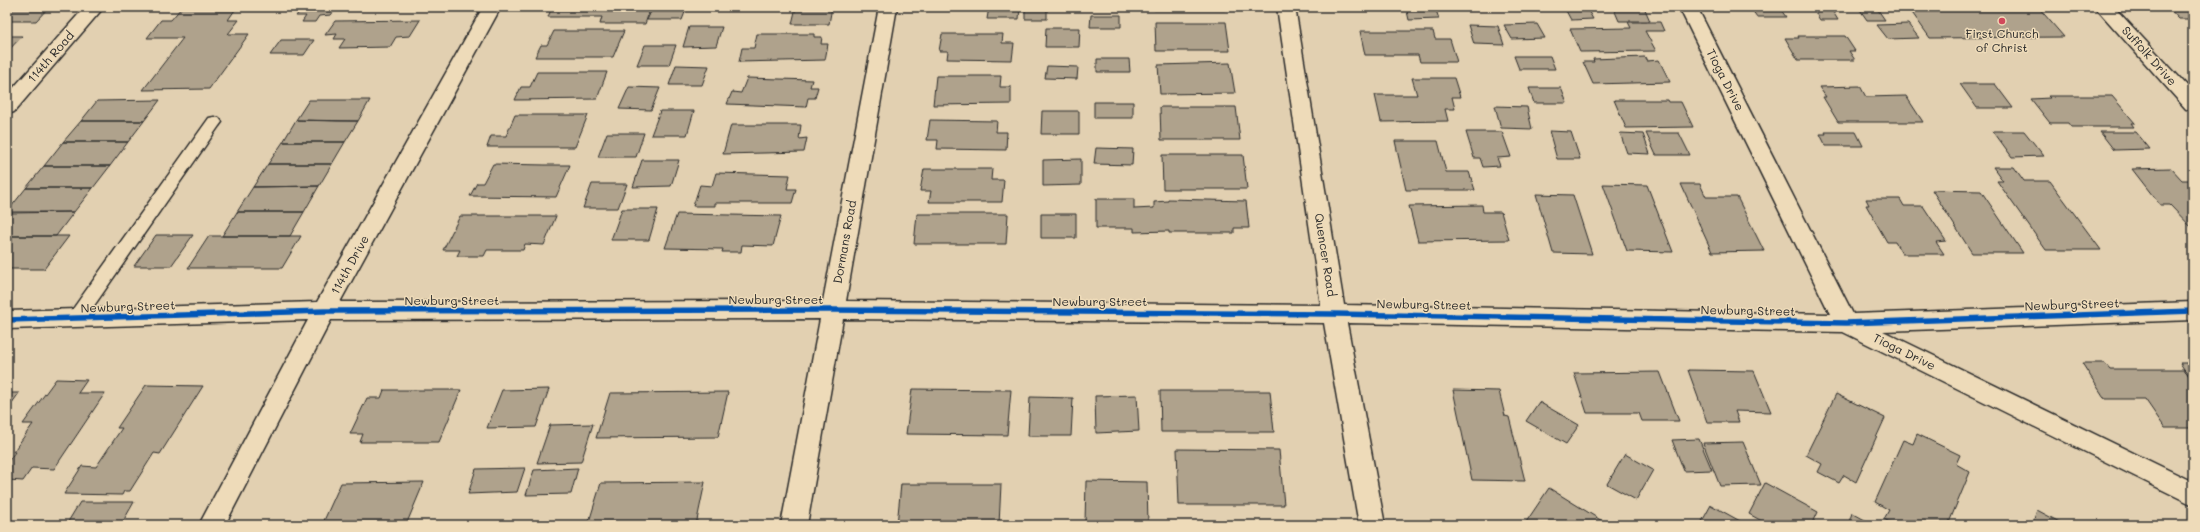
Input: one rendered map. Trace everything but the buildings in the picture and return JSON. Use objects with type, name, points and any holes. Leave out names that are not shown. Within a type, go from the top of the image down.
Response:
[{"type":"street","name":"114th Road","points":[[7,107],[95,7]]},
{"type":"street","name":"114th Drive","points":[[212,525],[324,311],[492,7]]},
{"type":"street","name":"Dormans Road","points":[[794,525],[888,7]]},
{"type":"street","name":"Quencer Road","points":[[1286,7],[1334,314],[1372,525]]},
{"type":"street","name":"Tioga Drive","points":[[1688,7],[1846,323],[2193,494]]},
{"type":"street","name":"Suffolk Drive","points":[[2104,7],[2193,104]]},
{"type":"street","name":"Newburg Street","points":[[7,320],[324,311],[832,310],[1334,314],[1846,323],[2193,311]]},
{"type":"lane","points":[[76,318],[214,122]]},
{"type":"cycle path","points":[[7,320],[324,311],[832,310],[1334,314],[1846,323],[2193,311]]},
{"type":"place","name":"First Church of Christ","points":[[2002,21]]}]
